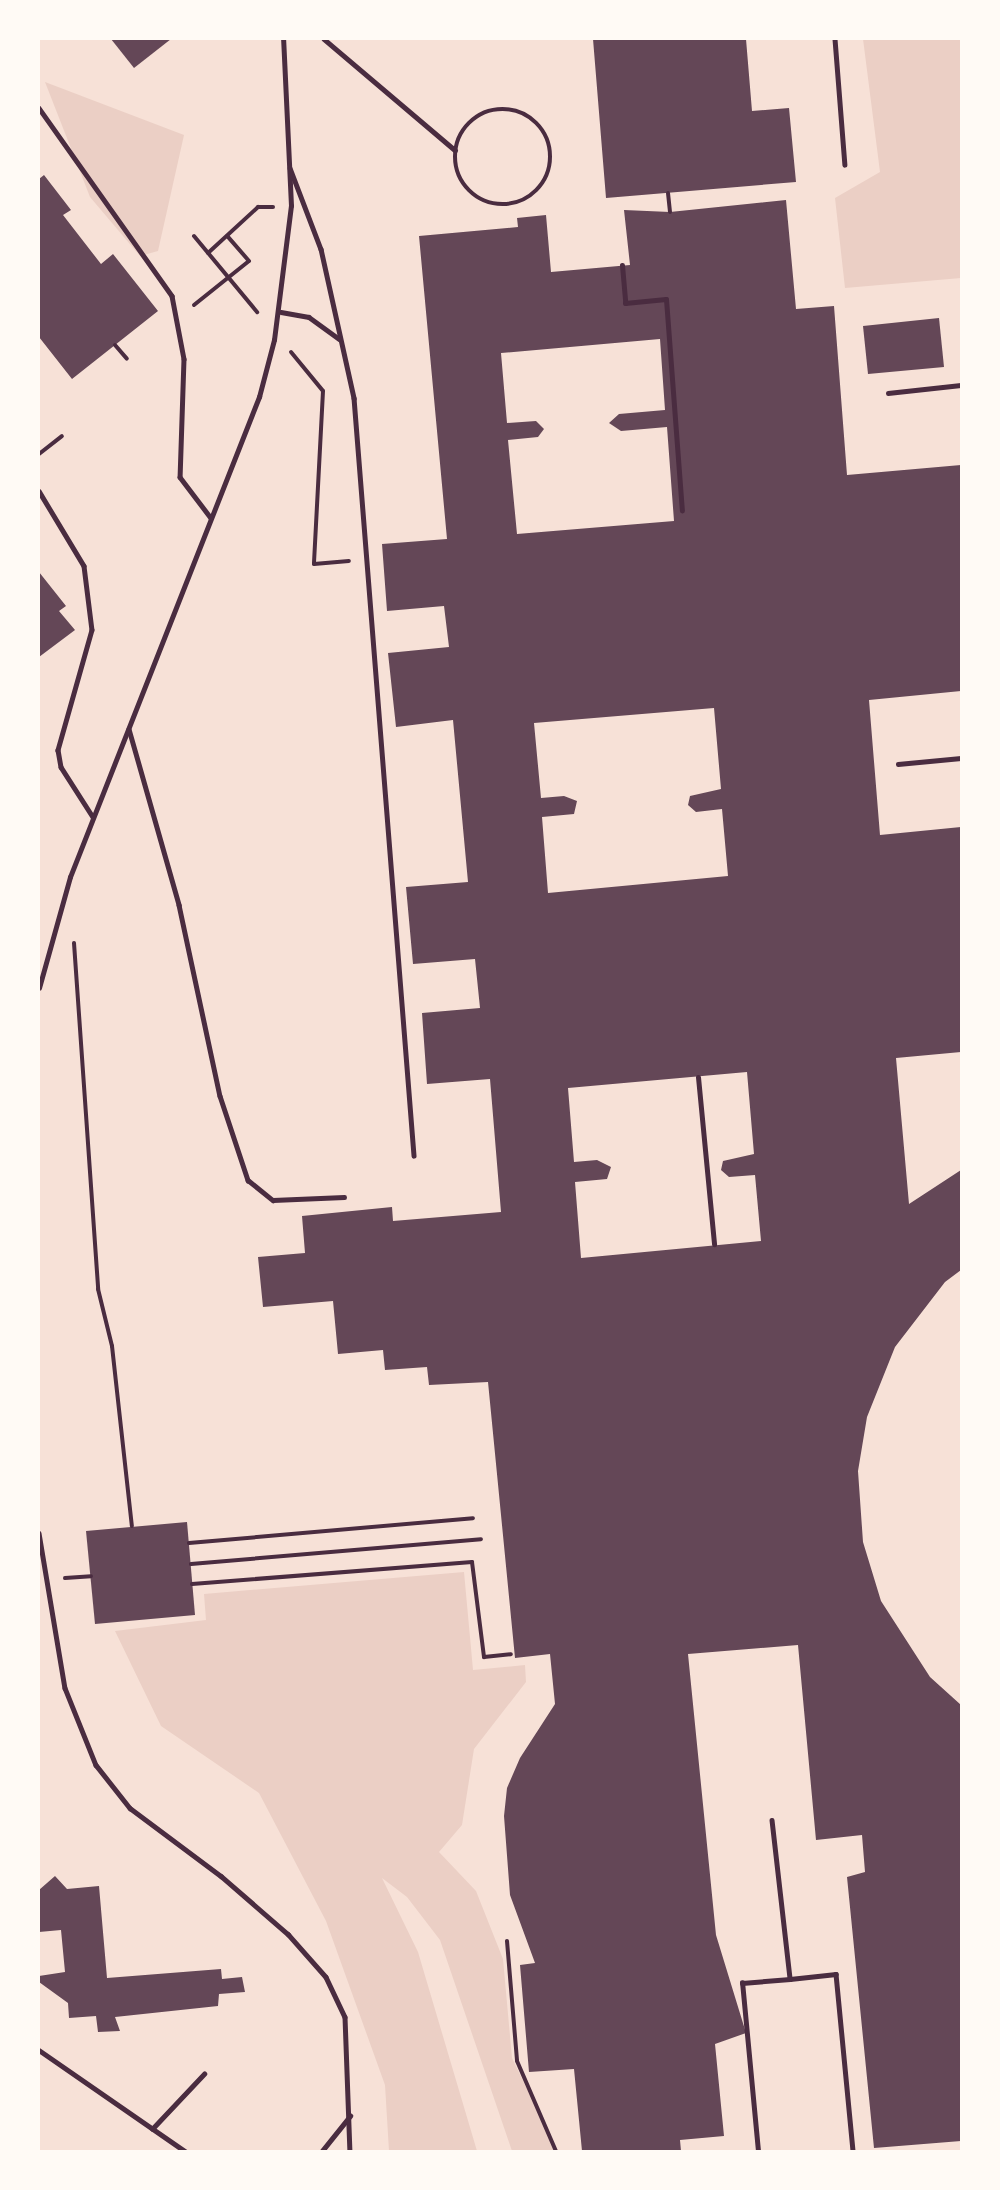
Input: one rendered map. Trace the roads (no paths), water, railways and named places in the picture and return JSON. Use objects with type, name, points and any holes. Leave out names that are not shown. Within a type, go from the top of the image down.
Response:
[{"type":"street","points":[[622,266],[625,303],[666,299],[682,510]]},
{"type":"street","points":[[698,1077],[714,1244]]},
{"type":"lane","points":[[39,988],[50,933],[93,817],[259,397],[281,312],[290,168],[283,39]]},
{"type":"lane","points":[[324,39],[455,150],[459,177],[468,190],[499,205],[515,203],[541,186],[551,154],[536,121],[503,109],[472,120],[455,150]]},
{"type":"lane","points":[[835,39],[845,165]]},
{"type":"lane","points":[[39,108],[172,296],[184,359],[180,477],[211,518]]},
{"type":"lane","points":[[290,168],[321,249],[354,398],[368,560],[380,768],[414,1156]]},
{"type":"lane","points":[[281,312],[327,325],[340,340]]},
{"type":"lane","points":[[888,393],[961,386]]},
{"type":"lane","points":[[39,491],[84,566],[92,630],[58,750],[61,767],[93,817]]},
{"type":"lane","points":[[129,728],[179,905],[220,1096],[248,1180],[273,1200],[344,1197]]},
{"type":"lane","points":[[898,764],[961,758]]},
{"type":"lane","points":[[39,1533],[65,1688],[96,1765],[130,1808],[229,1883],[288,1934],[326,1977],[345,2017],[350,2151]]},
{"type":"lane","points":[[772,1820],[790,1979]]},
{"type":"lane","points":[[758,2151],[742,1983],[836,1974],[853,2151]]},
{"type":"lane","points":[[39,2050],[185,2151]]},
{"type":"lane","points":[[152,2129],[204,2074]]},
{"type":"lane","points":[[322,2151],[350,2116]]}]
